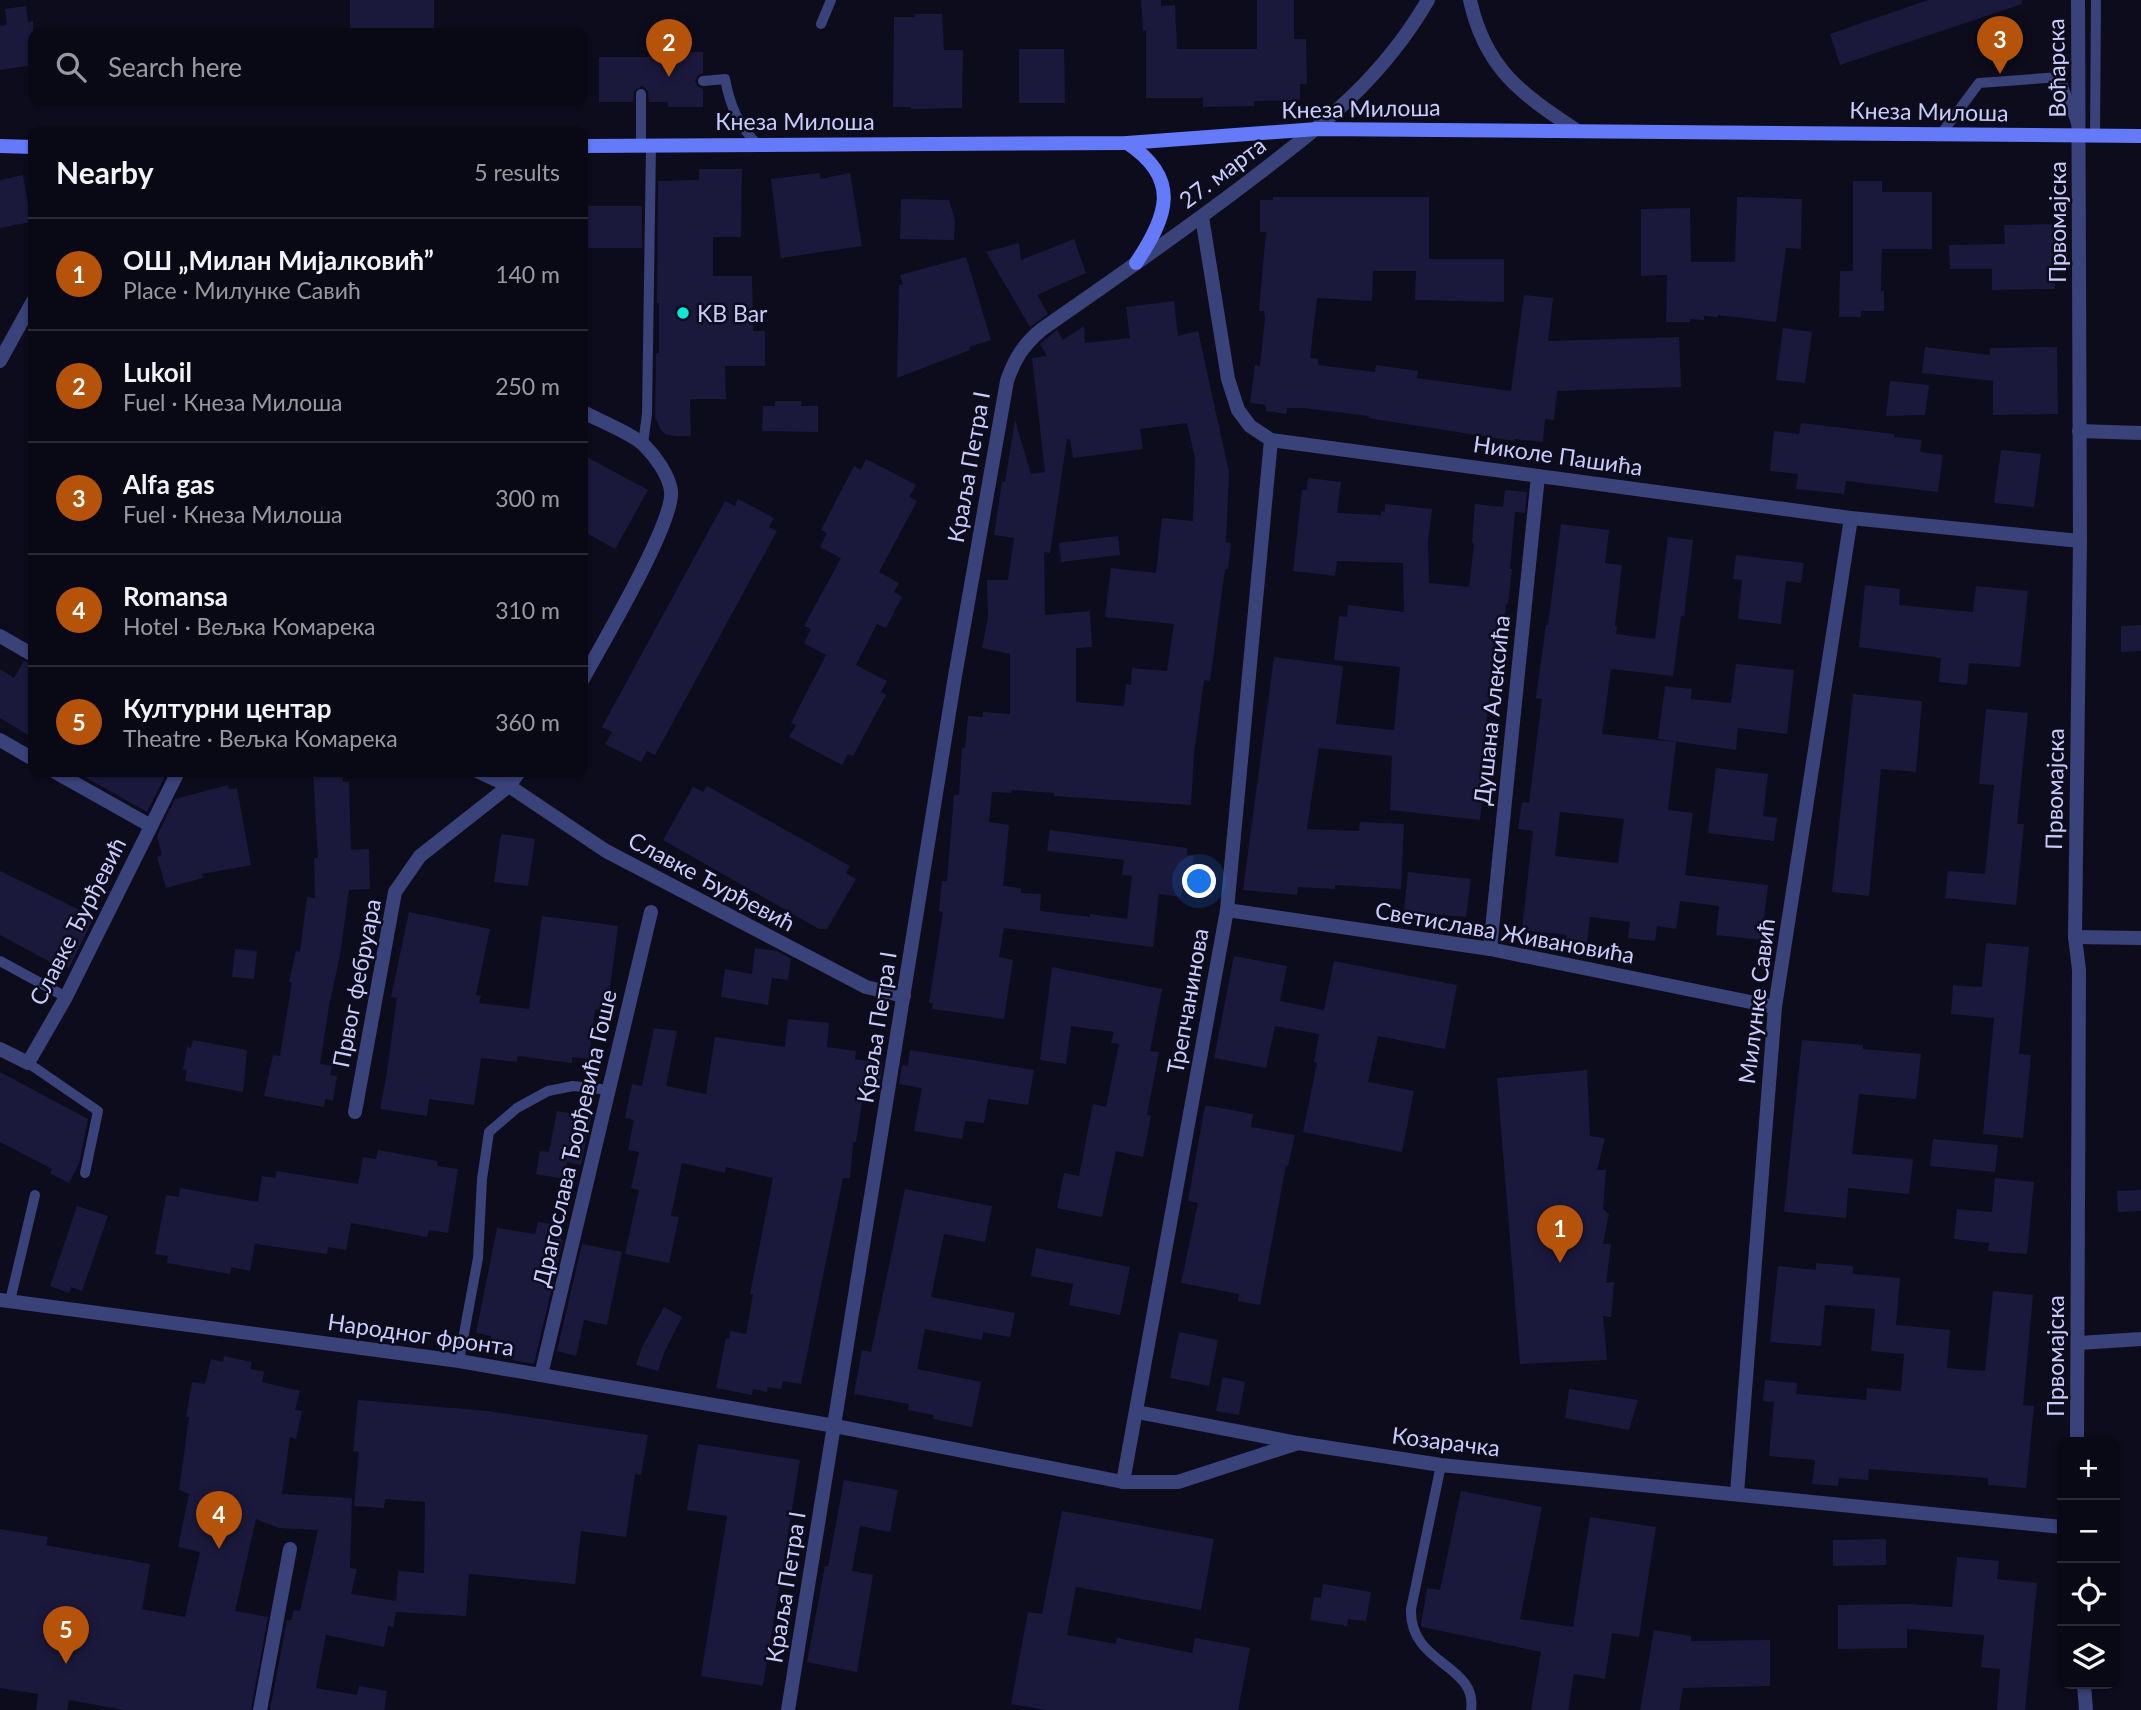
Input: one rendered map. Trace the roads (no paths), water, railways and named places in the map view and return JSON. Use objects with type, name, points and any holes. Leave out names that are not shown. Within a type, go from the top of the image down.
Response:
[{"type":"main road","name":"Кнеза Милоша","points":[[588,146],[1126,143],[1317,129],[2141,136]]},
{"type":"main road","points":[[1126,143],[1140,152],[1154,169],[1163,186],[1164,195],[1163,214],[1159,225],[1136,264]]},
{"type":"main road","points":[[0,146],[28,147]]},
{"type":"street","name":"27. марта","points":[[1018,354],[1041,330],[1202,217],[1353,98],[1384,65],[1428,0]]},
{"type":"street","points":[[1470,0],[1479,34],[1496,64],[1533,101],[1576,130]]},
{"type":"street","name":"Воћарска","points":[[2078,0],[2080,135]]},
{"type":"street","name":"Првомајска","points":[[2077,1437],[2078,970],[2075,937],[2080,541],[2080,135]]},
{"type":"street","name":"Николе Пашића","points":[[1202,217],[1228,379],[1238,410],[1250,426],[1272,440],[1851,518],[2080,541]]},
{"type":"street","points":[[0,361],[28,310]]},
{"type":"street","name":"Краља Петра I","points":[[788,1710],[986,489],[1007,381],[1018,354]]},
{"type":"street","points":[[588,415],[643,444],[663,470],[671,492],[654,546],[588,670]]},
{"type":"street","points":[[2079,431],[2141,433]]},
{"type":"street","name":"Трепчанинова","points":[[1123,1482],[1227,909],[1272,440]]},
{"type":"street","name":"Душана Алексића","points":[[1490,949],[1538,476]]},
{"type":"street","name":"Милунке Савић","points":[[1737,1493],[1775,1007],[1851,518]]},
{"type":"street","points":[[0,636],[28,652]]},
{"type":"street","points":[[0,740],[28,756]]},
{"type":"street","points":[[64,777],[151,826]]},
{"type":"street","name":"Славке Ђурђевић","points":[[28,1063],[66,997],[176,777]]},
{"type":"street","name":"Славке Ђурђевић","points":[[490,777],[509,786],[606,851],[866,987],[904,996]]},
{"type":"street","points":[[509,786],[515,777]]},
{"type":"street","name":"Првог фебруара","points":[[355,1112],[395,892],[420,856],[509,786]]},
{"type":"street","name":"Светислава Живановића","points":[[1227,909],[1490,949],[1775,1007]]},
{"type":"street","name":"Драгослава Ђорђевића Гоше","points":[[541,1375],[651,912]]},
{"type":"street","points":[[2075,937],[2141,937]]},
{"type":"street","points":[[0,1049],[28,1063]]},
{"type":"street","name":"Народног фронта","points":[[5,1301],[459,1361],[835,1426]]},
{"type":"street","points":[[2078,1343],[2141,1339]]},
{"type":"street","points":[[1137,1412],[1298,1443]]},
{"type":"street","name":"Козарачка","points":[[835,1426],[1123,1482],[1178,1482],[1298,1443],[1441,1465],[2057,1526]]},
{"type":"street","points":[[260,1710],[290,1549]]},
{"type":"street","points":[[2084,1689],[2085,1710]]},
{"type":"lane","points":[[821,24],[831,0]]},
{"type":"lane","points":[[2095,136],[2096,0]]},
{"type":"lane","points":[[1941,134],[1979,83],[2060,78],[2080,135]]},
{"type":"lane","points":[[703,81],[724,79],[730,104],[740,125],[757,144]]},
{"type":"lane","points":[[641,94],[646,146],[647,414],[643,444]]},
{"type":"lane","points":[[0,961],[66,997]]},
{"type":"lane","points":[[28,1063],[98,1111],[85,1173]]},
{"type":"lane","points":[[459,1361],[478,1258],[482,1179],[489,1132],[517,1108],[548,1091],[573,1086],[609,1090]]},
{"type":"lane","points":[[5,1301],[35,1195]]},
{"type":"lane","points":[[1441,1465],[1410,1625],[1430,1654],[1467,1682],[1473,1698],[1471,1710]]},
{"type":"place","name":"Alfa gas","points":[[2000,74]]},
{"type":"place","name":"Lukoil","points":[[669,77]]},
{"type":"place","name":"KB Bar","points":[[683,313]]},
{"type":"place","name":"ОШ „Милан Мијалковић”","points":[[1560,1263]]},
{"type":"place","name":"Romansa","points":[[219,1549]]},
{"type":"place","name":"Културни центар","points":[[66,1664]]}]
